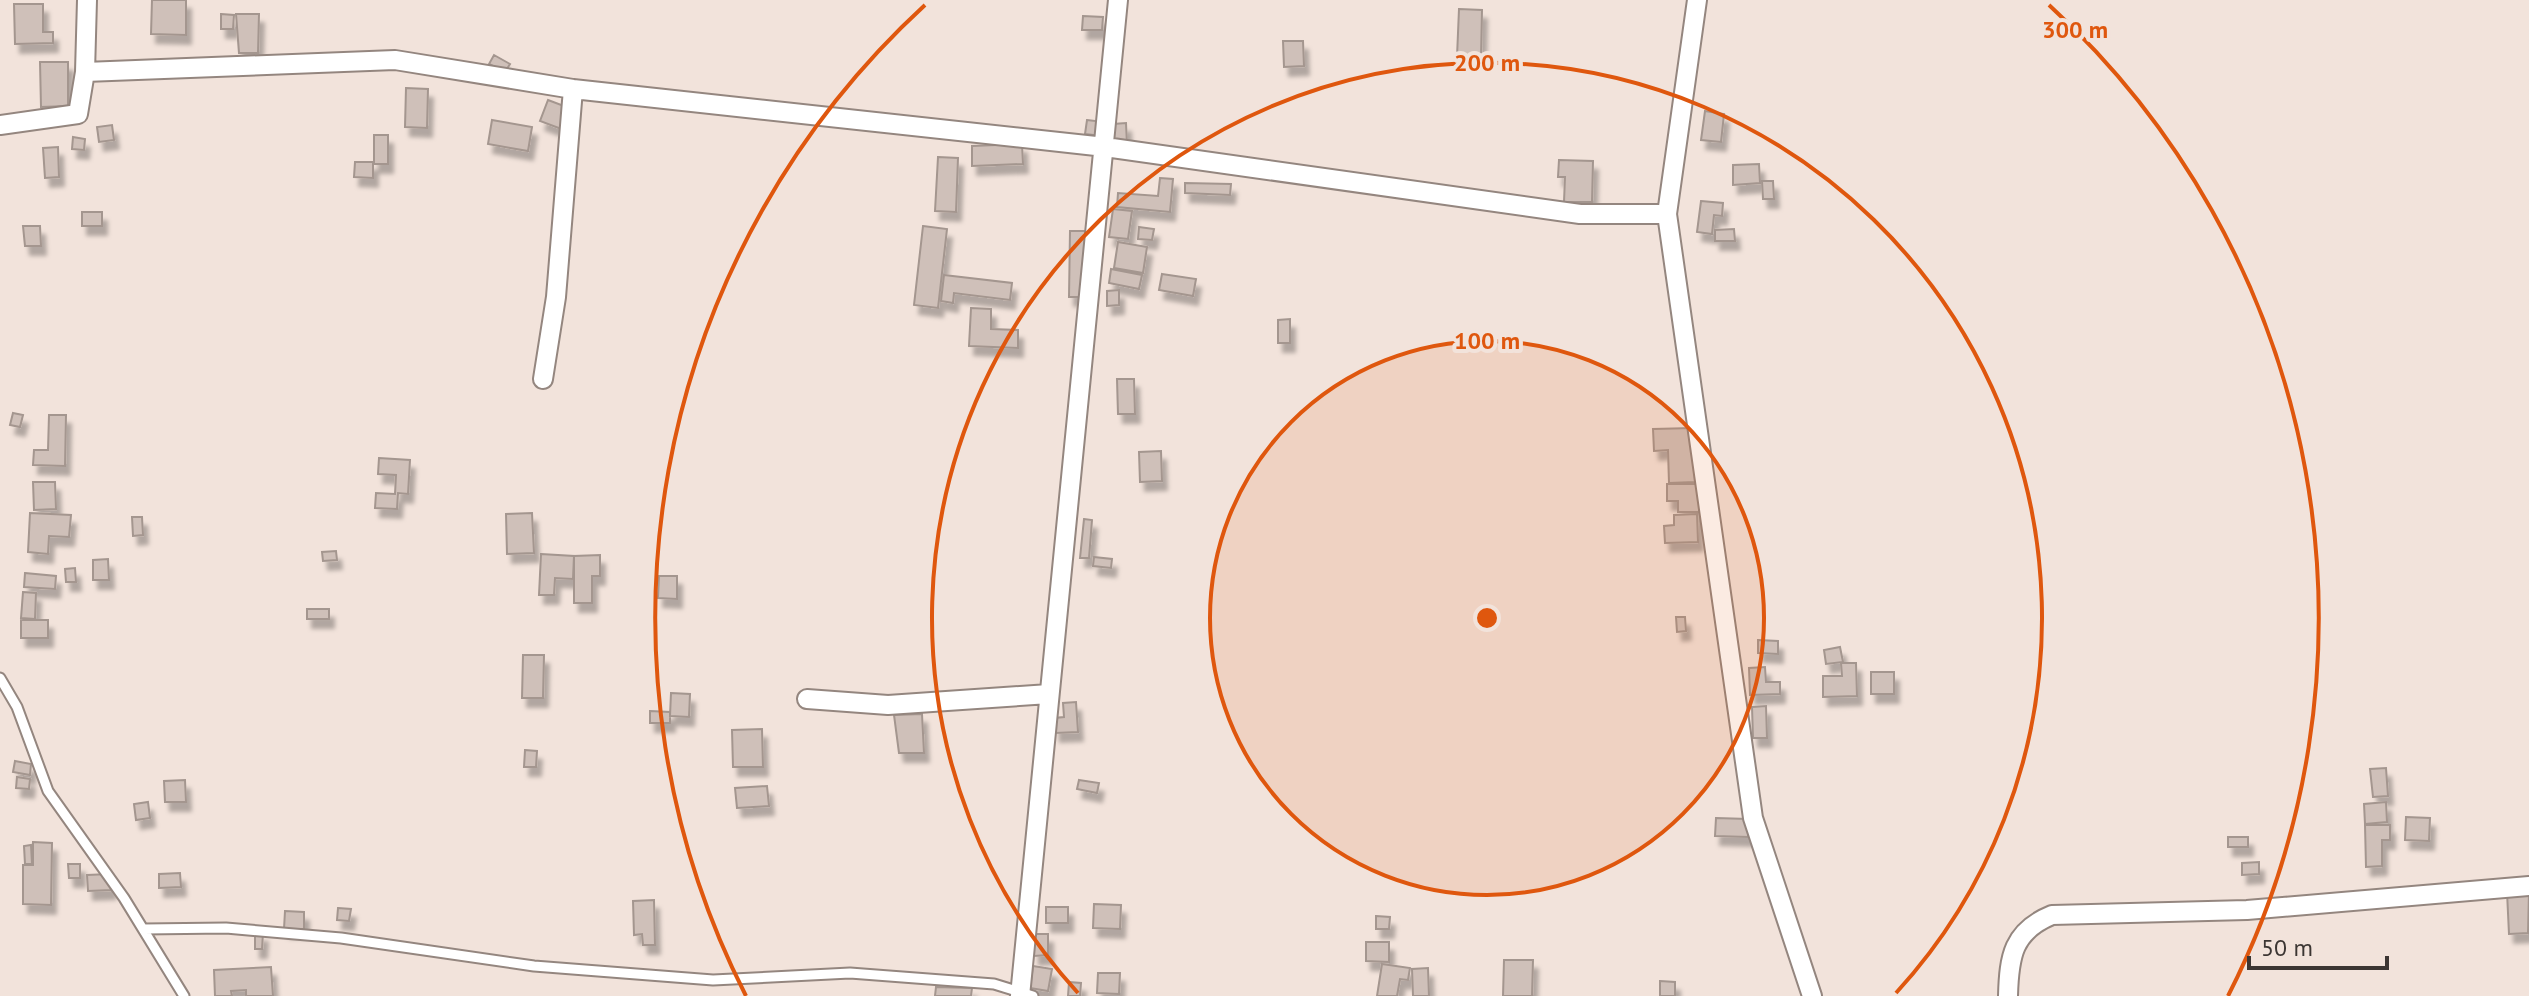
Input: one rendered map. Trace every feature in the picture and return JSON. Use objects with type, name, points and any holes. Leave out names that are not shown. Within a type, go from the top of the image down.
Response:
[{"type":"street","points":[[0,125],[78,114],[85,72],[87,0]]},
{"type":"street","points":[[1024,995],[1049,694],[1118,0]]},
{"type":"street","points":[[1697,0],[1667,214],[1753,818],[1812,996]]},
{"type":"street","points":[[85,72],[395,60],[573,89],[1105,147],[1580,214],[1667,214]]},
{"type":"street","points":[[543,379],[556,297],[573,89]]},
{"type":"street","points":[[807,699],[888,705],[1049,694]]},
{"type":"street","points":[[2008,996],[2009,972],[2017,944],[2029,925],[2052,915],[2247,910],[2529,886]]},
{"type":"lane","points":[[0,678],[17,707],[48,791],[144,929],[184,996]]},
{"type":"lane","points":[[144,929],[226,928],[341,938],[534,966],[713,980],[865,974],[994,984],[1024,995]]},
{"type":"building","points":[[152,0],[186,0],[186,35],[151,34]]},
{"type":"building","points":[[14,4],[43,4],[43,32],[53,32],[53,43],[15,44]]},
{"type":"building","points":[[1459,9],[1482,10],[1481,57],[1457,57]]},
{"type":"building","points":[[221,14],[234,15],[233,29],[221,29]]},
{"type":"building","points":[[236,14],[259,14],[258,53],[239,53]]},
{"type":"building","points":[[1083,16],[1103,17],[1102,30],[1082,30]]},
{"type":"building","points":[[1283,41],[1303,41],[1304,66],[1284,67]]},
{"type":"building","points":[[494,55],[510,64],[505,72],[489,64]]},
{"type":"building","points":[[40,62],[68,62],[68,106],[41,107]]},
{"type":"building","points":[[406,88],[428,89],[427,128],[405,127]]},
{"type":"building","points":[[548,100],[572,109],[564,130],[540,121]]},
{"type":"building","points":[[1705,111],[1724,114],[1721,142],[1701,140]]},
{"type":"building","points":[[492,120],[532,127],[528,151],[488,144]]},
{"type":"building","points":[[1087,120],[1104,122],[1102,136],[1085,134]]},
{"type":"building","points":[[1126,123],[1127,145],[1114,145],[1113,124]]},
{"type":"building","points":[[112,125],[114,140],[99,142],[97,127]]},
{"type":"building","points":[[374,135],[388,135],[388,164],[374,164]]},
{"type":"building","points":[[73,137],[85,139],[84,150],[72,149]]},
{"type":"building","points":[[1022,144],[1023,164],[972,166],[972,146]]},
{"type":"building","points":[[58,147],[59,177],[45,178],[43,148]]},
{"type":"building","points":[[938,157],[958,158],[956,212],[935,211]]},
{"type":"building","points":[[1559,160],[1593,161],[1592,202],[1564,202],[1565,177],[1558,177]]},
{"type":"building","points":[[355,162],[373,162],[373,178],[354,177]]},
{"type":"building","points":[[1759,164],[1760,183],[1733,185],[1733,165]]},
{"type":"building","points":[[1160,178],[1173,179],[1170,212],[1117,207],[1118,193],[1158,196]]},
{"type":"building","points":[[1762,181],[1773,181],[1774,199],[1763,199]]},
{"type":"building","points":[[1185,183],[1231,184],[1230,195],[1185,193]]},
{"type":"building","points":[[1701,201],[1723,203],[1722,216],[1714,215],[1712,234],[1697,232]]},
{"type":"building","points":[[1113,209],[1132,211],[1128,239],[1109,237]]},
{"type":"building","points":[[82,212],[102,212],[102,226],[82,226]]},
{"type":"building","points":[[23,226],[40,226],[41,246],[25,246]]},
{"type":"building","points":[[923,226],[947,229],[938,308],[914,305]]},
{"type":"building","points":[[1139,227],[1154,229],[1152,240],[1138,239]]},
{"type":"building","points":[[1734,229],[1735,241],[1715,241],[1715,230]]},
{"type":"building","points":[[1070,231],[1085,231],[1084,297],[1069,297]]},
{"type":"building","points":[[1118,242],[1147,247],[1143,273],[1114,268]]},
{"type":"building","points":[[1111,269],[1142,275],[1139,289],[1109,283]]},
{"type":"building","points":[[1162,274],[1196,279],[1193,296],[1159,290]]},
{"type":"building","points":[[944,275],[1012,283],[1010,300],[954,293],[953,303],[941,301]]},
{"type":"building","points":[[1119,290],[1119,305],[1107,306],[1107,291]]},
{"type":"building","points":[[971,308],[991,309],[991,329],[1018,330],[1018,348],[969,346]]},
{"type":"building","points":[[1290,319],[1290,343],[1278,343],[1278,320]]},
{"type":"building","points":[[1117,379],[1134,379],[1135,414],[1118,414]]},
{"type":"building","points":[[13,413],[23,415],[20,427],[10,425]]},
{"type":"building","points":[[49,415],[66,415],[65,466],[33,465],[34,450],[48,450]]},
{"type":"building","points":[[1693,428],[1695,482],[1669,483],[1668,450],[1654,451],[1653,429]]},
{"type":"building","points":[[1161,451],[1162,481],[1140,482],[1139,452]]},
{"type":"building","points":[[379,458],[410,460],[408,494],[398,493],[397,509],[375,508],[376,493],[395,494],[396,475],[378,474]]},
{"type":"building","points":[[33,482],[55,482],[56,509],[34,510]]},
{"type":"building","points":[[1667,484],[1699,484],[1699,512],[1678,512],[1678,501],[1667,501]]},
{"type":"building","points":[[30,513],[71,515],[69,537],[49,536],[48,554],[28,552]]},
{"type":"building","points":[[532,513],[534,553],[507,554],[506,514]]},
{"type":"building","points":[[1697,514],[1698,542],[1665,543],[1664,526],[1674,525],[1674,515]]},
{"type":"building","points":[[132,517],[142,517],[143,535],[133,536]]},
{"type":"building","points":[[1084,519],[1092,520],[1089,558],[1080,558]]},
{"type":"building","points":[[336,551],[337,560],[323,561],[322,552]]},
{"type":"building","points":[[541,554],[574,556],[573,579],[555,578],[554,595],[539,595]]},
{"type":"building","points":[[600,555],[600,576],[592,576],[592,603],[574,603],[574,556]]},
{"type":"building","points":[[1094,557],[1112,559],[1111,568],[1093,566]]},
{"type":"building","points":[[108,559],[109,580],[93,580],[93,560]]},
{"type":"building","points":[[75,568],[76,582],[66,582],[65,569]]},
{"type":"building","points":[[25,573],[56,576],[55,589],[24,587]]},
{"type":"building","points":[[659,576],[677,576],[677,599],[658,598]]},
{"type":"building","points":[[23,592],[36,593],[35,619],[21,618]]},
{"type":"building","points":[[307,609],[329,609],[329,619],[307,619]]},
{"type":"building","points":[[1676,617],[1685,617],[1686,631],[1677,632]]},
{"type":"building","points":[[21,620],[48,620],[48,638],[21,638]]},
{"type":"building","points":[[1758,640],[1778,641],[1778,654],[1758,653]]},
{"type":"building","points":[[1840,647],[1843,662],[1826,664],[1824,650]]},
{"type":"building","points":[[523,655],[544,655],[543,698],[522,698]]},
{"type":"building","points":[[1841,663],[1856,663],[1857,696],[1823,697],[1823,676],[1842,676]]},
{"type":"building","points":[[1765,667],[1766,682],[1780,682],[1780,694],[1750,695],[1749,668]]},
{"type":"building","points":[[1871,672],[1894,672],[1894,694],[1871,694]]},
{"type":"building","points":[[671,693],[690,694],[689,717],[670,716]]},
{"type":"building","points":[[1076,702],[1078,732],[1055,733],[1054,718],[1064,717],[1063,703]]},
{"type":"building","points":[[1766,706],[1767,738],[1753,738],[1752,707]]},
{"type":"building","points":[[650,711],[670,712],[670,723],[650,723]]},
{"type":"building","points":[[922,714],[924,753],[899,753],[894,715]]},
{"type":"building","points":[[762,729],[763,767],[733,767],[732,730]]},
{"type":"building","points":[[525,750],[537,751],[536,767],[524,767]]},
{"type":"building","points":[[15,761],[31,764],[30,775],[13,772]]},
{"type":"building","points":[[2386,768],[2388,796],[2373,797],[2370,769]]},
{"type":"building","points":[[17,777],[30,779],[29,789],[16,788]]},
{"type":"building","points":[[185,780],[186,802],[165,802],[164,781]]},
{"type":"building","points":[[1079,780],[1099,783],[1097,793],[1077,789]]},
{"type":"building","points":[[767,786],[769,806],[737,808],[735,788]]},
{"type":"building","points":[[148,802],[150,818],[136,820],[134,804]]},
{"type":"building","points":[[2386,802],[2387,822],[2365,824],[2364,804]]},
{"type":"building","points":[[2406,817],[2430,818],[2429,841],[2405,840]]},
{"type":"building","points":[[1716,818],[1748,819],[1748,837],[1715,836]]},
{"type":"building","points":[[2365,825],[2390,825],[2390,840],[2382,840],[2382,866],[2366,867]]},
{"type":"building","points":[[2228,837],[2248,837],[2248,847],[2228,847]]},
{"type":"building","points":[[33,842],[52,843],[51,905],[23,904],[23,865],[33,865]]},
{"type":"building","points":[[31,845],[32,864],[25,864],[24,846]]},
{"type":"building","points":[[2259,862],[2259,874],[2242,875],[2242,863]]},
{"type":"building","points":[[68,864],[80,864],[80,878],[69,878]]},
{"type":"building","points":[[180,873],[181,887],[159,888],[159,874]]},
{"type":"building","points":[[110,874],[111,890],[88,891],[87,875]]},
{"type":"building","points":[[2529,891],[2528,933],[2509,934],[2507,892]]},
{"type":"building","points":[[654,900],[655,945],[643,945],[642,934],[634,935],[633,901]]},
{"type":"building","points":[[1094,904],[1121,905],[1120,929],[1093,928]]},
{"type":"building","points":[[1046,907],[1068,907],[1068,923],[1046,923]]},
{"type":"building","points":[[338,908],[351,909],[349,921],[337,920]]},
{"type":"building","points":[[285,911],[304,912],[304,929],[284,929]]},
{"type":"building","points":[[1376,916],[1390,917],[1389,929],[1376,929]]},
{"type":"building","points":[[255,933],[263,933],[262,949],[255,949]]},
{"type":"building","points":[[1033,934],[1048,934],[1048,955],[1034,956]]},
{"type":"building","points":[[1366,942],[1389,942],[1389,962],[1366,961]]},
{"type":"building","points":[[1504,960],[1533,960],[1532,996],[1503,996]]},
{"type":"building","points":[[1382,964],[1410,968],[1408,980],[1400,979],[1397,996],[1377,996]]},
{"type":"building","points":[[1033,966],[1052,969],[1048,991],[1030,988]]},
{"type":"building","points":[[271,967],[273,996],[246,996],[246,990],[231,991],[232,996],[215,996],[214,970]]},
{"type":"building","points":[[1428,968],[1429,996],[1413,996],[1412,969]]},
{"type":"building","points":[[1098,973],[1120,973],[1119,994],[1097,993]]},
{"type":"building","points":[[1660,981],[1675,982],[1675,996],[1660,996]]},
{"type":"building","points":[[1069,982],[1081,983],[1080,996],[1068,996]]},
{"type":"building","points":[[936,987],[972,988],[971,996],[935,996]]}]
